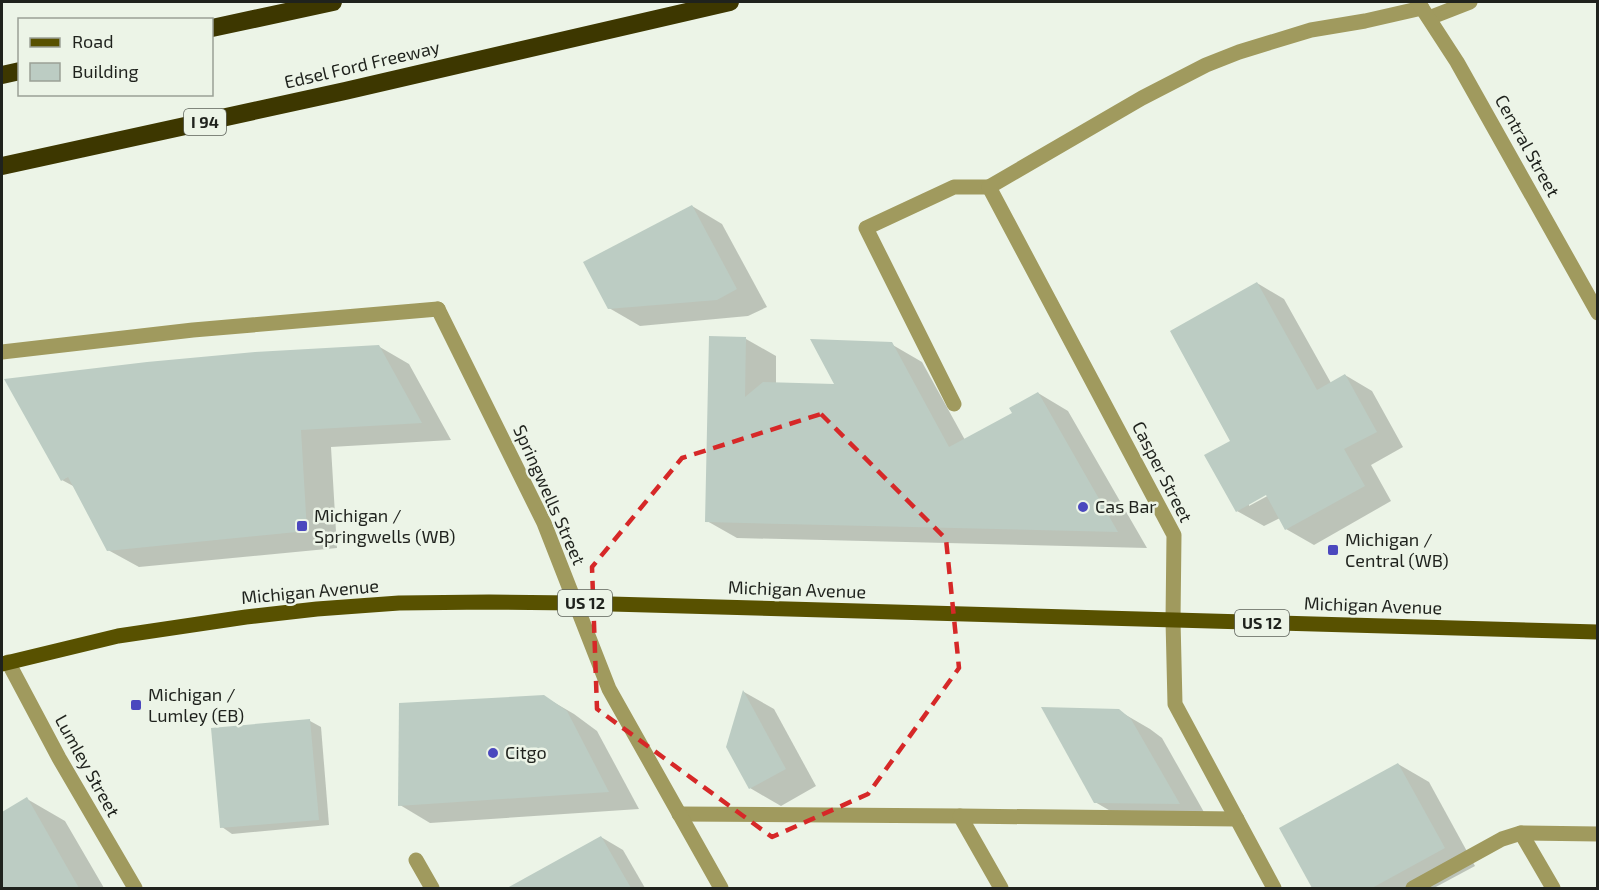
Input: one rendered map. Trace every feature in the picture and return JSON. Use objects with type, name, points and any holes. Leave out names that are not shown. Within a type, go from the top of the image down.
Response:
[{"type":"highway","points":[[213,28],[333,2]]},
{"type":"highway","name":"Edsel Ford Freeway","points":[[2,166],[345,91],[730,2]]},
{"type":"highway","points":[[2,75],[18,71]]},
{"type":"main road","name":"Michigan Avenue","points":[[5,663],[118,636],[246,617],[399,603],[575,603],[1598,632]]},
{"type":"street","points":[[954,404],[866,228],[954,187],[989,187],[1142,98],[1239,51],[1311,30],[1470,2]]},
{"type":"street","name":"Central Street","points":[[1423,9],[1457,62],[1598,313]]},
{"type":"street","name":"Casper Street","points":[[989,187],[1174,535],[1175,704],[1274,888]]},
{"type":"street","name":"Springwells Street","points":[[2,352],[193,330],[438,309],[544,523],[609,689],[721,888]]},
{"type":"street","name":"Lumley Street","points":[[5,663],[135,888]]},
{"type":"street","points":[[679,814],[1236,819]]},
{"type":"street","points":[[960,816],[1001,888]]},
{"type":"street","points":[[1521,833],[1552,888]]},
{"type":"street","points":[[1413,888],[1502,839],[1521,833],[1598,834]]},
{"type":"street","points":[[416,860],[432,888]]},
{"type":"highlighted area","points":[[821,414],[946,539],[959,668],[868,794],[772,837],[597,709],[592,567],[682,458]]},
{"type":"building","points":[[692,205],[737,289],[717,300],[608,309],[583,262]]},
{"type":"building","points":[[1257,282],[1317,390],[1345,374],[1377,432],[1344,449],[1365,486],[1285,530],[1266,495],[1236,512],[1204,455],[1230,441],[1170,331]]},
{"type":"building","points":[[709,336],[746,337],[745,397],[763,382],[834,384],[810,339],[892,342],[949,447],[1012,413],[1009,408],[1038,392],[1118,532],[705,522]]},
{"type":"building","points":[[379,345],[422,423],[301,430],[307,531],[107,551],[68,477],[61,481],[4,379],[255,352]]},
{"type":"building","points":[[743,690],[786,769],[749,789],[726,747]]},
{"type":"building","points":[[544,695],[567,711],[609,792],[398,806],[399,703]]},
{"type":"building","points":[[1041,707],[1119,709],[1131,719],[1180,804],[1094,803]]},
{"type":"building","points":[[310,719],[319,820],[220,828],[211,728]]},
{"type":"building","points":[[1398,763],[1445,848],[1372,888],[1312,888],[1279,828]]},
{"type":"building","points":[[27,797],[79,888],[2,888],[2,812]]},
{"type":"building","points":[[601,836],[631,888],[507,888]]},
{"type":"place","name":"Cas Bar","points":[[1083,507]]},
{"type":"place","name":"Michigan / Springwells (WB)","points":[[302,526]]},
{"type":"place","name":"Michigan / Central (WB)","points":[[1333,550]]},
{"type":"place","name":"Michigan / Lumley (EB)","points":[[136,705]]},
{"type":"place","name":"Citgo","points":[[493,753]]}]
